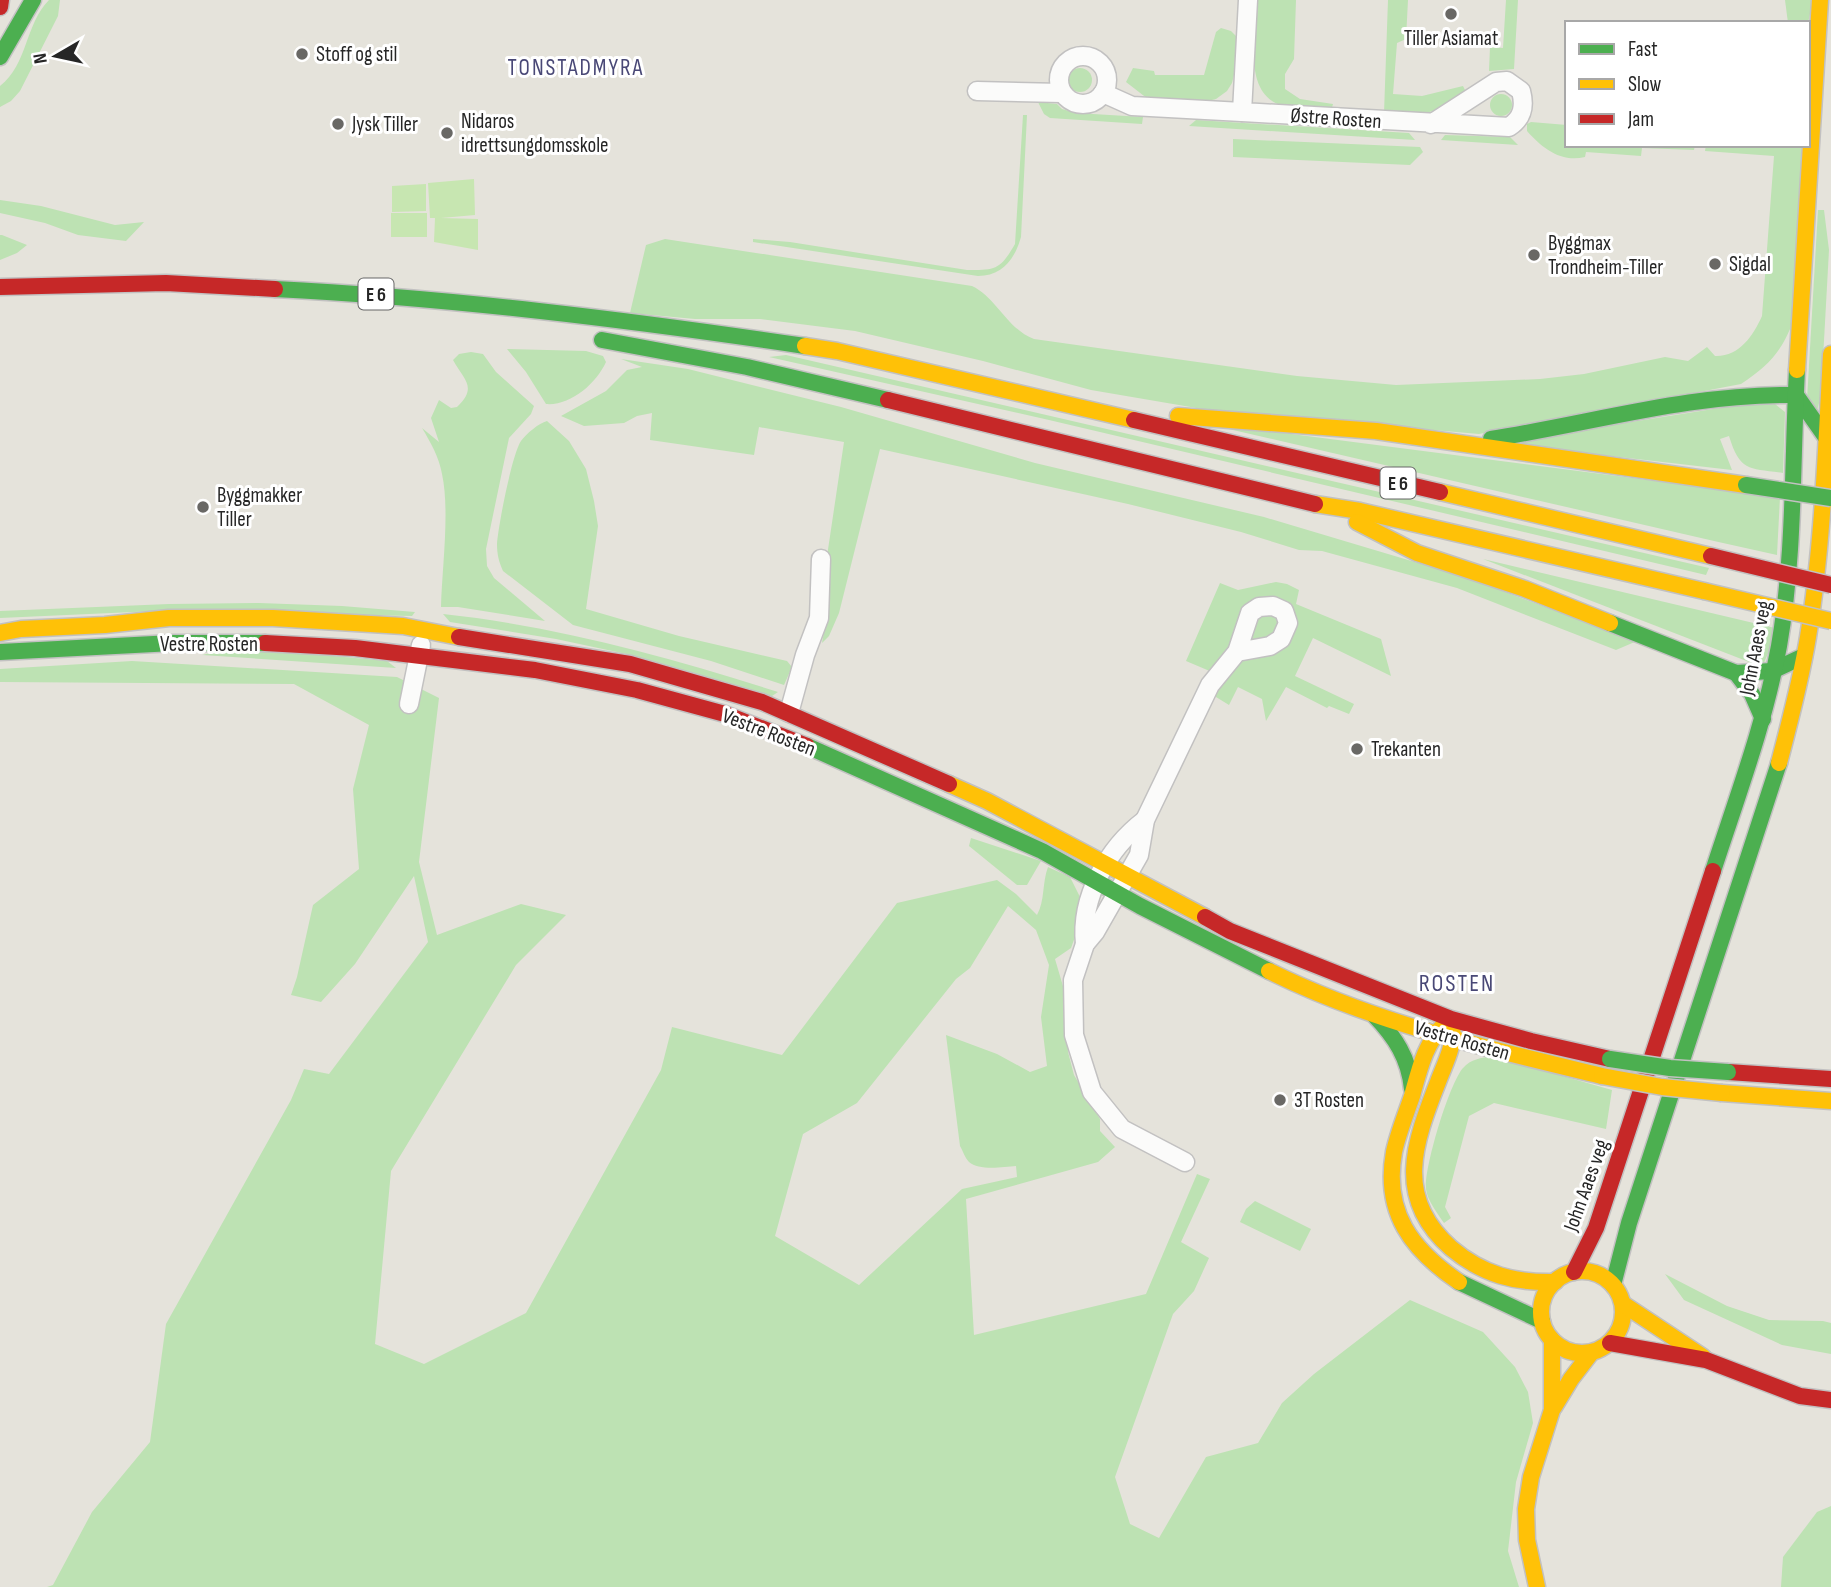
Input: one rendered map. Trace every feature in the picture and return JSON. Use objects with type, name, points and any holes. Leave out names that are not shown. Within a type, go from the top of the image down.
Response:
[{"type":"main road","points":[[0,7],[1,0]]},
{"type":"main road","points":[[0,57],[33,0]]},
{"type":"main road","name":"John Aaes veg","points":[[1574,1272],[1596,1228],[1763,719],[1783,632],[1820,0]]},
{"type":"main road","name":"E 6","points":[[0,287],[166,283],[358,293],[490,305],[836,351],[1831,585]]},
{"type":"main road","name":"E 6","points":[[582,337],[694,356],[834,386],[1081,449],[1327,507],[1360,511],[1831,621]]},
{"type":"main road","points":[[1613,1284],[1629,1223],[1778,766],[1804,656],[1817,561],[1831,354]]},
{"type":"main road","name":"E 6","points":[[1457,442],[1547,430],[1734,394],[1796,396]]},
{"type":"main road","points":[[1796,396],[1827,439]]},
{"type":"main road","name":"E 6","points":[[1084,409],[1295,424],[1457,442],[1493,450],[1831,498]]},
{"type":"main road","name":"E 6","points":[[1327,507],[1417,553],[1525,589],[1736,673],[1775,672],[1804,656]]},
{"type":"main road","name":"Vestre Rosten","points":[[0,633],[20,629],[105,625],[169,618],[356,622],[403,626],[425,632],[630,664],[762,702],[789,713],[987,801],[1230,931],[1451,1019],[1610,1059],[1670,1068],[1831,1079]]},
{"type":"main road","name":"Vestre Rosten","points":[[0,625],[20,629]]},
{"type":"main road","name":"Vestre Rosten","points":[[0,652],[173,643],[274,643],[355,648],[535,670],[637,690],[724,714],[867,771],[1042,852],[1118,895],[1273,973],[1372,1013],[1454,1040],[1602,1076],[1662,1087],[1831,1101]]},
{"type":"main road","points":[[1736,673],[1749,687],[1763,719]]},
{"type":"main road","points":[[1372,1013],[1395,1036],[1404,1053],[1411,1077],[1412,1093]]},
{"type":"main road","points":[[1451,1019],[1454,1040],[1413,1158],[1413,1179],[1421,1211],[1438,1236],[1459,1255],[1472,1262],[1523,1282],[1555,1282]]},
{"type":"main road","points":[[1451,1019],[1434,1034],[1412,1093],[1393,1161],[1395,1199],[1406,1231],[1423,1255],[1450,1277],[1542,1321]]},
{"type":"main road","points":[[1574,1272],[1595,1273],[1613,1284],[1623,1304],[1622,1327],[1602,1349],[1591,1353],[1570,1352],[1545,1332],[1541,1310],[1543,1300],[1563,1275],[1574,1272]]},
{"type":"main road","points":[[1623,1304],[1706,1360]]},
{"type":"main road","points":[[1537,1587],[1527,1549],[1526,1504],[1530,1481],[1552,1410],[1552,1340]]},
{"type":"main road","points":[[1610,1343],[1706,1360],[1800,1396],[1831,1401]]},
{"type":"main road","points":[[1552,1410],[1591,1353]]},
{"type":"street","points":[[1242,112],[1248,0]]},
{"type":"street","points":[[1077,56],[1099,62],[1105,71],[1107,83],[1103,93],[1094,101],[1082,104],[1071,101],[1062,93],[1060,71],[1067,62],[1077,56]]},
{"type":"street","name":"Østre Rosten","points":[[1103,93],[1132,106],[1431,124],[1509,127],[1516,123],[1524,104],[1521,91],[1507,81],[1496,82],[1431,124]]},
{"type":"street","points":[[977,91],[1062,93]]},
{"type":"street","name":"Vestre Rosten","points":[[789,713],[805,655],[819,618],[821,559]]},
{"type":"street","points":[[409,704],[425,632]]},
{"type":"street","points":[[1185,1162],[1122,1129],[1092,1092],[1074,1035],[1073,981],[1085,944],[1118,895],[1139,855],[1145,820],[1210,685],[1237,652]]},
{"type":"street","points":[[1085,944],[1083,927],[1096,881],[1119,844],[1145,820]]},
{"type":"green space","points":[[49,0],[60,0],[58,16],[20,91],[11,101],[0,107],[0,86],[16,67],[35,20]]},
{"type":"green space","points":[[1258,0],[1296,0],[1294,59],[1285,74],[1285,89],[1300,99],[1333,104],[1331,111],[1300,110],[1283,106],[1270,99],[1261,89],[1254,61]]},
{"type":"green space","points":[[1388,0],[1408,0],[1406,39],[1397,43],[1393,94],[1422,96],[1463,86],[1466,92],[1428,113],[1384,113]]},
{"type":"green space","points":[[1506,0],[1518,0],[1514,69],[1489,71],[1490,47],[1503,48]]},
{"type":"green space","points":[[1785,0],[1813,0],[1808,21],[1788,21]]},
{"type":"green space","points":[[1221,28],[1231,31],[1238,38],[1236,67],[1227,91],[1216,99],[1204,102],[1148,99],[1126,82],[1133,68],[1154,71],[1155,75],[1204,75],[1216,32]]},
{"type":"green space","points":[[1080,68],[1088,72],[1092,80],[1088,88],[1080,92],[1072,88],[1068,80],[1072,72]]},
{"type":"green space","points":[[1497,94],[1505,94],[1512,101],[1512,109],[1505,116],[1497,116],[1490,109],[1490,101]]},
{"type":"green space","points":[[1038,102],[1057,104],[1062,109],[1076,113],[1143,117],[1142,124],[1050,118],[1044,114]]},
{"type":"green space","points":[[1023,115],[1027,115],[1021,237],[1011,259],[994,273],[978,276],[753,242],[753,239],[790,242],[967,270],[996,267],[1015,244]]},
{"type":"green space","points":[[1196,120],[1409,133],[1415,140],[1189,126]]},
{"type":"green space","points":[[1527,124],[1565,125],[1565,147],[1695,147],[1694,150],[1642,148],[1641,156],[1586,152],[1585,157],[1568,158],[1546,148],[1527,131]]},
{"type":"green space","points":[[1445,135],[1510,137],[1518,145],[1441,140]]},
{"type":"green space","points":[[1233,139],[1420,147],[1423,152],[1410,165],[1233,157]]},
{"type":"green space","points":[[1706,147],[1804,147],[1793,322],[1773,358],[1741,384],[1479,434],[1214,411],[1091,390],[855,331],[760,319],[695,319],[630,313],[646,245],[665,239],[972,286],[981,291],[1016,328],[1034,339],[1297,376],[1396,385],[1540,379],[1584,374],[1665,357],[1688,361],[1707,347],[1715,356],[1738,349],[1750,338],[1762,316],[1774,156],[1705,151]]},
{"type":"green space","points":[[474,179],[475,215],[441,218],[478,219],[478,250],[434,242],[435,218],[430,218],[428,183]]},
{"type":"green space","points":[[426,184],[426,211],[392,212],[392,186]]},
{"type":"green space","points":[[0,200],[41,206],[115,225],[144,222],[126,241],[78,235],[45,223],[0,213]]},
{"type":"green space","points":[[1818,210],[1824,210],[1829,250],[1821,395],[1817,411],[1807,400]]},
{"type":"green space","points":[[391,213],[427,213],[427,237],[391,237]]},
{"type":"green space","points":[[0,235],[27,245],[17,253],[0,260]]},
{"type":"green space","points":[[507,349],[586,351],[603,356],[606,362],[596,378],[581,392],[564,401],[546,404],[526,372]]},
{"type":"green space","points":[[459,354],[483,354],[496,372],[534,406],[531,414],[509,438],[486,549],[487,566],[494,578],[545,621],[458,607],[441,607],[444,488],[439,462],[422,428],[439,442],[431,418],[439,400],[451,408],[457,407],[467,394],[465,378],[453,360]]},
{"type":"green space","points":[[786,355],[1709,568],[1706,575],[769,357]]},
{"type":"green space","points":[[621,359],[688,369],[841,407],[1035,463],[1264,517],[1465,577],[1637,641],[1616,650],[1457,588],[1322,551],[1299,550],[1241,532],[1128,504],[880,449],[839,613],[829,636],[822,643],[830,598],[826,563],[844,442],[759,427],[754,455],[650,440],[652,413],[637,416],[624,423],[584,426],[561,416],[606,391],[627,370],[642,367]]},
{"type":"green space","points":[[1770,400],[1785,412],[1783,473],[1747,466],[1737,456],[1729,436],[1720,439],[1732,470],[1499,443]]},
{"type":"green space","points":[[547,421],[569,441],[586,469],[594,501],[598,526],[586,609],[679,636],[787,661],[792,667],[784,685],[711,661],[573,625],[503,571],[497,544],[517,448],[523,438]]},
{"type":"green space","points":[[1198,422],[1780,497],[1777,555],[1714,541]]},
{"type":"green space","points":[[1483,559],[1779,629],[1762,667]]},
{"type":"green space","points":[[1276,582],[1299,590],[1296,604],[1381,639],[1391,676],[1313,638],[1295,676],[1354,704],[1349,714],[1329,706],[1327,708],[1286,687],[1266,721],[1262,699],[1238,687],[1229,705],[1216,697],[1212,672],[1186,661],[1220,583],[1238,590]]},
{"type":"green space","points":[[259,603],[415,612],[412,616],[156,611],[0,618],[0,611]]},
{"type":"green space","points":[[443,614],[528,626],[612,644],[778,692],[772,696],[631,655],[556,639],[450,622]]},
{"type":"green space","points":[[237,647],[387,661],[396,668],[202,655]]},
{"type":"green space","points":[[132,661],[397,677],[439,698],[419,862],[437,935],[521,904],[566,915],[516,965],[391,1171],[375,1344],[424,1364],[526,1313],[661,1070],[672,1027],[782,1055],[897,903],[997,880],[1037,915],[1048,867],[1070,877],[1082,901],[1080,923],[1071,948],[1055,959],[1065,993],[1068,1052],[1074,1075],[1100,1119],[1100,1131],[1115,1147],[1098,1162],[966,1199],[974,1335],[1146,1294],[1197,1174],[1210,1179],[1181,1242],[1209,1258],[1194,1291],[1173,1314],[1115,1477],[1130,1524],[1159,1538],[1206,1457],[1258,1443],[1282,1403],[1314,1374],[1410,1300],[1483,1332],[1515,1367],[1528,1392],[1533,1423],[1516,1482],[1508,1551],[1519,1587],[47,1587],[53,1585],[92,1512],[150,1442],[166,1324],[291,1100],[304,1069],[329,1074],[428,942],[414,876],[355,964],[321,1002],[291,995],[313,905],[359,869],[353,789],[369,725],[294,684],[0,682],[0,669]],"holes":[[[1008,906],[1036,930],[1049,965],[1041,1017],[1047,1066],[1030,1072],[997,1054],[946,1035],[960,1146],[973,1165],[991,1168],[1016,1166],[1017,1177],[962,1189],[859,1285],[775,1236],[803,1134],[857,1103],[956,979],[970,968]]]},
{"type":"green space","points":[[971,838],[1041,861],[1027,885],[1017,885],[969,846]]},
{"type":"green space","points":[[1492,1056],[1612,1090],[1606,1129],[1494,1103],[1469,1116],[1445,1207],[1451,1218],[1444,1223],[1426,1189],[1438,1127],[1463,1068],[1480,1058]]},
{"type":"green space","points":[[1255,1201],[1311,1229],[1300,1251],[1240,1222],[1246,1209]]},
{"type":"green space","points":[[1665,1274],[1727,1306],[1769,1320],[1831,1323],[1831,1354],[1782,1345],[1684,1300]]},
{"type":"green space","points":[[1831,1506],[1831,1587],[1781,1587],[1783,1557],[1817,1512]]},
{"type":"traffic: fast","points":[[0,57],[33,0]]},
{"type":"traffic: fast","points":[[275,289],[541,311],[805,346]]},
{"type":"traffic: fast","points":[[602,340],[747,367],[888,400]]},
{"type":"traffic: fast","points":[[1713,871],[1758,732],[1779,646],[1788,577],[1797,370]]},
{"type":"traffic: fast","points":[[1491,439],[1681,404],[1796,395],[1827,439]]},
{"type":"traffic: fast","points":[[1746,485],[1831,498]]},
{"type":"traffic: fast","points":[[1610,623],[1736,673],[1772,671],[1804,656]]},
{"type":"traffic: fast","points":[[0,652],[173,643],[265,643]]},
{"type":"traffic: fast","points":[[1736,673],[1752,694],[1763,719]]},
{"type":"traffic: fast","points":[[807,746],[1042,851],[1140,906],[1269,971]]},
{"type":"traffic: fast","points":[[1613,1285],[1629,1223],[1779,763]]},
{"type":"traffic: fast","points":[[1374,1015],[1400,1049],[1408,1067],[1412,1089]]},
{"type":"traffic: fast","points":[[1610,1059],[1670,1068],[1728,1072]]},
{"type":"traffic: fast","points":[[1459,1282],[1542,1321]]},
{"type":"traffic: slow","points":[[1797,370],[1820,0]]},
{"type":"traffic: slow","points":[[805,346],[837,351],[1134,420]]},
{"type":"traffic: slow","points":[[1779,763],[1802,669],[1813,602],[1823,496],[1831,354]]},
{"type":"traffic: slow","points":[[1178,416],[1376,431],[1746,485]]},
{"type":"traffic: slow","points":[[1440,492],[1711,556]]},
{"type":"traffic: slow","points":[[1315,504],[1360,511],[1704,591]]},
{"type":"traffic: slow","points":[[1357,522],[1417,553],[1525,589],[1610,623]]},
{"type":"traffic: slow","points":[[1704,591],[1831,621]]},
{"type":"traffic: slow","points":[[0,633],[21,629],[105,625],[169,618],[273,618],[403,626],[459,637]]},
{"type":"traffic: slow","points":[[949,784],[987,801],[1205,917]]},
{"type":"traffic: slow","points":[[1269,971],[1349,1006],[1432,1033],[1602,1076]]},
{"type":"traffic: slow","points":[[1445,1024],[1432,1039],[1424,1057],[1396,1145],[1392,1174],[1393,1194],[1397,1212],[1415,1243],[1427,1257],[1459,1282]]},
{"type":"traffic: slow","points":[[1452,1026],[1449,1054],[1429,1105],[1417,1148],[1414,1169],[1422,1210],[1433,1229],[1451,1248],[1475,1265],[1513,1279],[1555,1282]]},
{"type":"traffic: slow","points":[[1602,1076],[1662,1087],[1722,1093]]},
{"type":"traffic: slow","points":[[1722,1093],[1831,1101]]},
{"type":"traffic: slow","points":[[1582,1271],[1598,1274],[1611,1283],[1620,1296],[1623,1312],[1620,1328],[1611,1341],[1598,1350],[1582,1353],[1566,1350],[1553,1341],[1544,1328],[1541,1312],[1544,1296],[1553,1283],[1566,1274],[1582,1271]]},
{"type":"traffic: slow","points":[[1623,1304],[1703,1357]]},
{"type":"traffic: slow","points":[[1537,1587],[1527,1540],[1526,1509],[1531,1477],[1552,1410],[1552,1340]]},
{"type":"traffic: slow","points":[[1554,1407],[1591,1353]]},
{"type":"traffic: jam","points":[[0,7],[1,0]]},
{"type":"traffic: jam","points":[[0,287],[166,283],[275,289]]},
{"type":"traffic: jam","points":[[888,400],[1315,504]]},
{"type":"traffic: jam","points":[[1134,420],[1440,492]]},
{"type":"traffic: jam","points":[[1711,556],[1831,585]]},
{"type":"traffic: jam","points":[[459,637],[630,664],[762,702],[949,784]]},
{"type":"traffic: jam","points":[[265,643],[355,648],[535,670],[637,690],[725,714],[807,746]]},
{"type":"traffic: jam","points":[[1574,1272],[1596,1228],[1713,871]]},
{"type":"traffic: jam","points":[[1205,917],[1230,931],[1451,1019],[1610,1059]]},
{"type":"traffic: jam","points":[[1728,1072],[1831,1079]]},
{"type":"traffic: jam","points":[[1610,1343],[1706,1360],[1800,1396],[1831,1400]]},
{"type":"place","name":"Tiller Asiamat","points":[[1451,14]]},
{"type":"place","name":"Stoff og stil","points":[[302,54]]},
{"type":"place","name":"Jysk Tiller","points":[[338,124]]},
{"type":"place","name":"Nidaros idrettsungdomsskole","points":[[447,133]]},
{"type":"place","name":"Byggmax Trondheim-Tiller","points":[[1534,255]]},
{"type":"place","name":"Sigdal","points":[[1715,264]]},
{"type":"place","name":"Byggmakker Tiller","points":[[203,507]]},
{"type":"place","name":"Trekanten","points":[[1357,749]]},
{"type":"place","name":"3T Rosten","points":[[1280,1100]]},
{"type":"district","name":"TONSTADMYRA","points":[[576,67]]},
{"type":"district","name":"ROSTEN","points":[[1457,983]]}]
